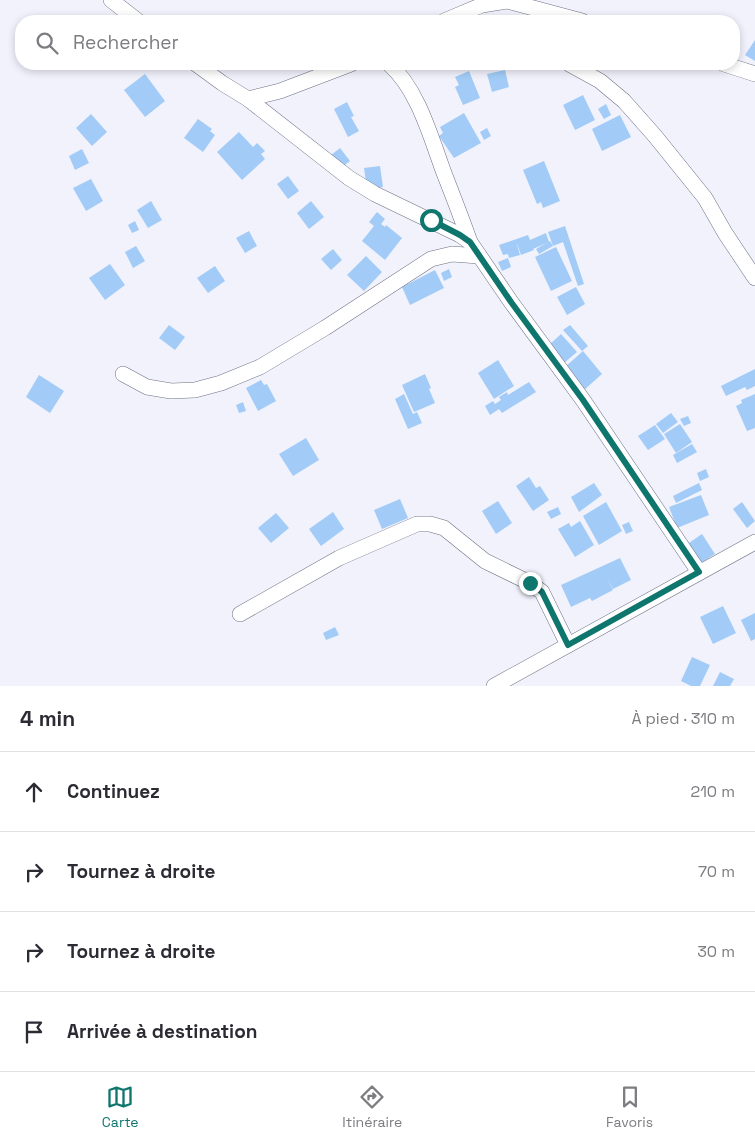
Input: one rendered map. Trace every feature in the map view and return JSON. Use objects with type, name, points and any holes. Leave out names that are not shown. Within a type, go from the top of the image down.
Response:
[{"type":"street","points":[[111,0],[130,15]]},
{"type":"street","points":[[457,15],[482,4],[507,1],[559,12]]},
{"type":"street","points":[[740,69],[755,74]]},
{"type":"street","points":[[204,70],[248,99],[349,178],[375,194],[446,228],[470,242]]},
{"type":"street","points":[[248,99],[280,91],[335,70]]},
{"type":"street","points":[[396,70],[419,108],[470,242],[583,400],[699,572]]},
{"type":"street","points":[[579,70],[606,86],[624,101],[648,129],[705,198],[725,233],[755,278]]},
{"type":"street","points":[[123,374],[147,387],[171,391],[195,390],[221,383],[260,367],[325,328],[431,259],[452,254],[479,256]]},
{"type":"street","points":[[240,614],[339,558],[417,524],[430,524],[444,528],[485,561],[530,583],[542,592],[568,645]]},
{"type":"street","points":[[494,686],[755,542]]},
{"type":"building","points":[[755,40],[755,61],[745,55]]},
{"type":"building","points":[[505,70],[509,87],[492,92],[487,74]]},
{"type":"building","points":[[469,71],[480,98],[463,105],[455,87],[459,85],[455,77]]},
{"type":"building","points":[[145,74],[165,101],[145,117],[124,90]]},
{"type":"building","points":[[583,95],[595,120],[575,130],[563,105]]},
{"type":"building","points":[[347,102],[354,116],[351,117],[359,131],[348,137],[334,109]]},
{"type":"building","points":[[606,104],[611,115],[604,119],[598,109]]},
{"type":"building","points":[[464,113],[481,143],[454,158],[439,136],[443,133],[440,127]]},
{"type":"building","points":[[91,114],[107,132],[92,146],[76,128]]},
{"type":"building","points":[[620,115],[631,137],[602,151],[592,129]]},
{"type":"building","points":[[198,119],[212,129],[210,131],[215,135],[203,152],[184,138]]},
{"type":"building","points":[[487,128],[491,136],[484,140],[480,132]]},
{"type":"building","points":[[239,132],[253,147],[257,143],[265,151],[261,154],[265,159],[242,180],[217,152]]},
{"type":"building","points":[[340,148],[350,161],[336,172],[326,159]]},
{"type":"building","points":[[82,149],[89,163],[75,170],[69,156]]},
{"type":"building","points":[[544,161],[560,201],[543,208],[541,202],[537,204],[523,170]]},
{"type":"building","points":[[380,166],[383,187],[367,189],[364,168]]},
{"type":"building","points":[[288,176],[299,191],[288,199],[277,184]]},
{"type":"building","points":[[91,179],[103,201],[86,211],[73,188]]},
{"type":"building","points":[[151,201],[162,220],[148,228],[137,210]]},
{"type":"building","points":[[311,201],[324,217],[309,229],[297,213]]},
{"type":"building","points":[[377,212],[385,219],[381,224],[385,227],[386,225],[402,238],[385,260],[362,241],[374,226],[369,222]]},
{"type":"building","points":[[135,221],[139,230],[132,233],[128,225]]},
{"type":"building","points":[[565,226],[584,284],[578,286],[563,242],[553,246],[548,232]]},
{"type":"building","points":[[249,231],[257,246],[245,253],[236,238]]},
{"type":"building","points":[[546,233],[549,242],[521,255],[516,241],[520,255],[509,258],[508,254],[503,255],[499,245],[528,235],[530,240]]},
{"type":"building","points":[[550,241],[553,246],[539,254],[536,249]]},
{"type":"building","points":[[136,246],[145,261],[133,268],[125,252]]},
{"type":"building","points":[[556,247],[572,281],[551,291],[535,257]]},
{"type":"building","points":[[333,249],[342,260],[331,270],[321,259]]},
{"type":"building","points":[[366,256],[382,272],[364,291],[347,275]]},
{"type":"building","points":[[508,258],[511,267],[502,271],[498,262]]},
{"type":"building","points":[[110,264],[125,285],[105,300],[89,278]]},
{"type":"building","points":[[215,266],[225,281],[208,293],[197,278]]},
{"type":"building","points":[[449,269],[452,277],[444,281],[441,273]]},
{"type":"building","points":[[435,270],[444,288],[410,305],[402,287]]},
{"type":"building","points":[[576,287],[585,304],[567,315],[557,297]]},
{"type":"building","points":[[169,325],[185,337],[175,350],[159,338]]},
{"type":"building","points":[[570,325],[588,346],[582,351],[563,330]]},
{"type":"building","points":[[561,334],[577,352],[564,363],[549,345]]},
{"type":"building","points":[[583,351],[602,374],[584,390],[565,367]]},
{"type":"building","points":[[498,360],[514,386],[494,399],[478,373]]},
{"type":"building","points":[[755,369],[755,386],[747,390],[745,387],[726,396],[721,386]]},
{"type":"building","points":[[425,374],[435,403],[414,412],[402,385]]},
{"type":"building","points":[[39,375],[64,391],[50,413],[26,397]]},
{"type":"building","points":[[261,380],[264,385],[267,384],[276,401],[258,411],[246,388]]},
{"type":"building","points":[[529,382],[536,392],[502,413],[499,409],[490,415],[485,406],[493,401],[495,404],[501,400],[499,397],[507,392],[508,395]]},
{"type":"building","points":[[404,394],[413,414],[417,412],[422,423],[408,429],[395,399]]},
{"type":"building","points":[[755,394],[755,428],[747,431],[736,406],[742,403],[741,400]]},
{"type":"building","points":[[243,402],[246,411],[239,413],[236,405]]},
{"type":"building","points":[[671,413],[678,422],[663,433],[656,424]]},
{"type":"building","points":[[688,416],[691,423],[684,426],[680,419]]},
{"type":"building","points":[[680,424],[692,442],[676,453],[664,434]]},
{"type":"building","points":[[655,425],[665,439],[648,450],[638,436]]},
{"type":"building","points":[[306,438],[319,460],[293,476],[279,454]]},
{"type":"building","points":[[692,444],[697,452],[677,463],[673,455]]},
{"type":"building","points":[[706,469],[709,477],[700,481],[697,473]]},
{"type":"building","points":[[529,477],[536,488],[540,486],[549,500],[533,511],[516,486]]},
{"type":"building","points":[[594,483],[602,495],[579,512],[571,497]]},
{"type":"building","points":[[699,483],[702,490],[676,503],[673,496]]},
{"type":"building","points":[[701,495],[709,515],[677,528],[669,507]]},
{"type":"building","points":[[400,499],[408,518],[382,529],[374,510]]},
{"type":"building","points":[[498,501],[512,523],[496,534],[482,511]]},
{"type":"building","points":[[606,502],[622,531],[599,545],[583,516]]},
{"type":"building","points":[[742,502],[755,521],[747,528],[733,509]]},
{"type":"building","points":[[558,507],[561,514],[551,519],[547,512]]},
{"type":"building","points":[[333,512],[344,529],[321,546],[309,529]]},
{"type":"building","points":[[276,513],[289,528],[271,543],[258,528]]},
{"type":"building","points":[[580,521],[594,545],[575,557],[558,529],[569,523],[571,527]]},
{"type":"building","points":[[629,522],[633,531],[626,534],[622,525]]},
{"type":"building","points":[[702,534],[715,554],[698,565],[686,545]]},
{"type":"building","points":[[620,558],[631,580],[613,589],[607,577],[613,590],[592,601],[590,598],[571,607],[561,585]]},
{"type":"building","points":[[723,606],[736,633],[713,644],[700,617]]},
{"type":"building","points":[[755,613],[755,639],[751,641],[741,620]]},
{"type":"building","points":[[335,627],[339,635],[326,640],[323,633]]},
{"type":"building","points":[[692,657],[710,665],[700,686],[691,686],[681,681]]},
{"type":"building","points":[[720,672],[734,679],[730,686],[713,686]]},
{"type":"route","points":[[431,220],[470,242],[511,302],[583,400],[699,572],[568,645],[542,592],[530,583]]}]
